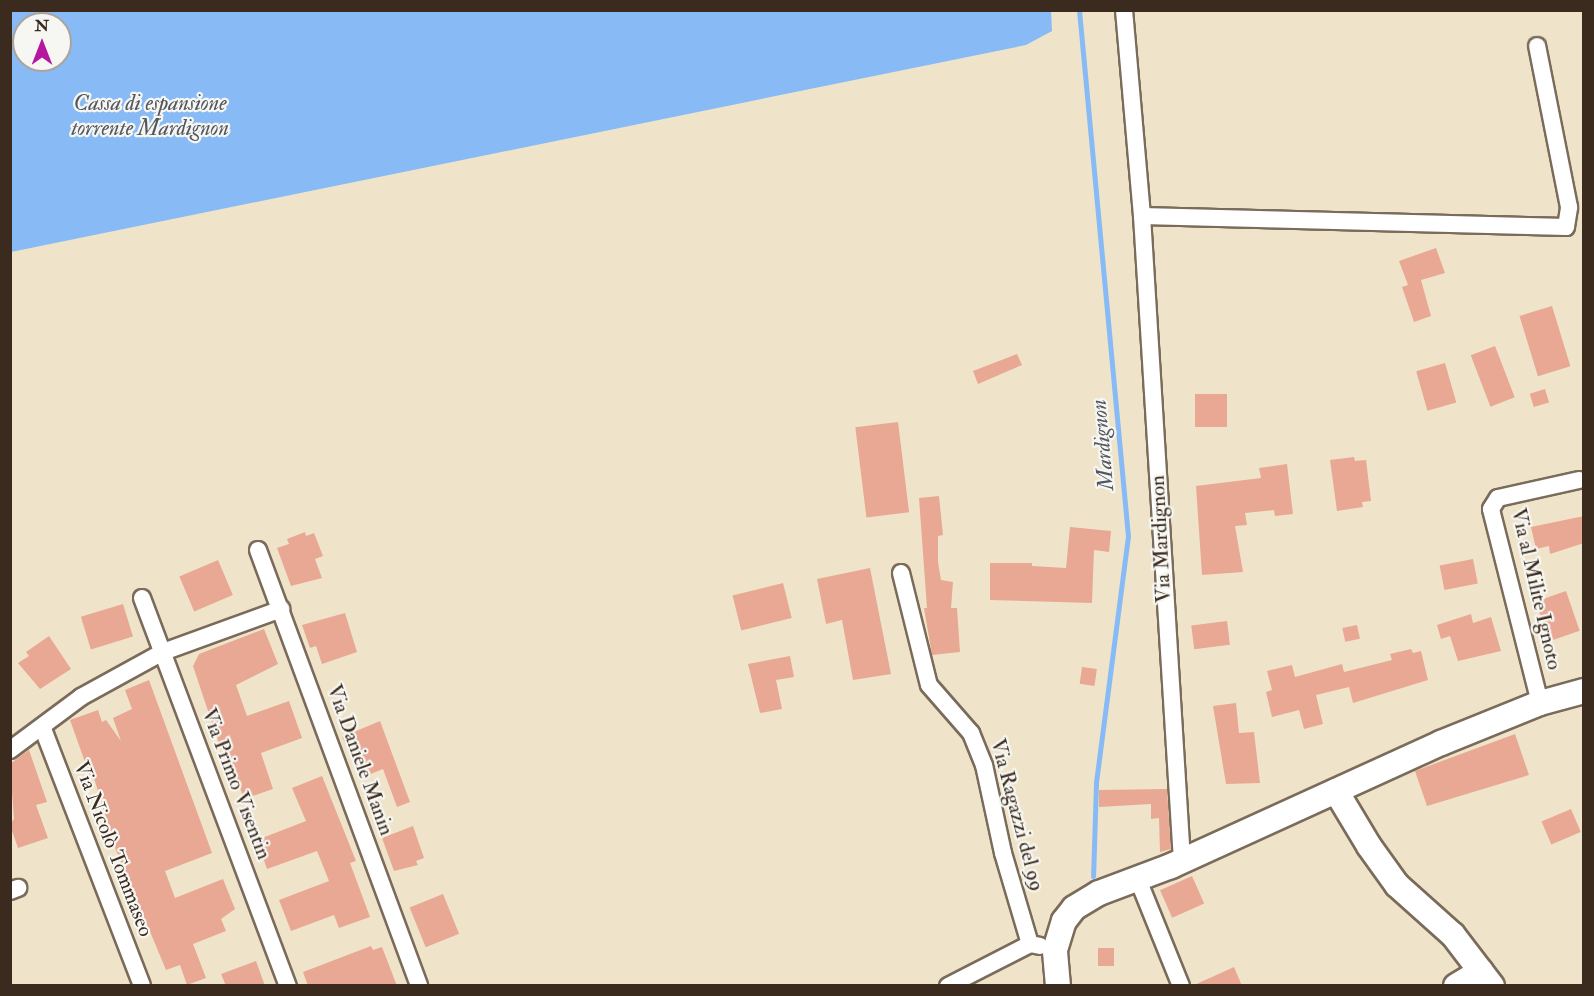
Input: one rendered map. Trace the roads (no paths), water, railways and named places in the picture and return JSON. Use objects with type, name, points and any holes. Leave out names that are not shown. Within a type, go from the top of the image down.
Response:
[{"type":"street","name":"Via Mardignon","points":[[1124,10],[1142,216],[1182,861]]},
{"type":"street","points":[[1142,216],[1566,227],[1569,207],[1538,46]]},
{"type":"street","name":"Via al Milite Ignoto","points":[[1540,703],[1491,509],[1498,498],[1579,480]]},
{"type":"street","name":"Via Daniele Manin","points":[[258,550],[419,986]]},
{"type":"street","name":"Via Ragazzi del 99","points":[[901,573],[929,685],[971,733],[984,765],[1003,853],[1030,944]]},
{"type":"street","name":"Via Primo Visentin","points":[[142,598],[288,986]]},
{"type":"street","points":[[10,750],[43,729],[81,697],[163,652],[281,609]]},
{"type":"street","points":[[1058,986],[1055,950],[1064,921],[1074,908],[1137,877],[1182,861],[1336,791],[1540,703],[1584,691]]},
{"type":"street","name":"Via Nicolò Tommaseo","points":[[43,729],[142,986]]},
{"type":"street","points":[[1336,791],[1369,846],[1397,885],[1453,935],[1487,978],[1456,986]]},
{"type":"street","points":[[1137,877],[1181,986]]},
{"type":"street","points":[[948,986],[1030,944],[1055,950]]},
{"type":"water","name":"Cassa di espansione torrente Mardignon","points":[[11,10],[1051,10],[1052,31],[1026,45],[11,252]]},
{"type":"waterway","name":"Mardignon","points":[[1079,10],[1128,536],[1096,783],[1093,876]]}]
